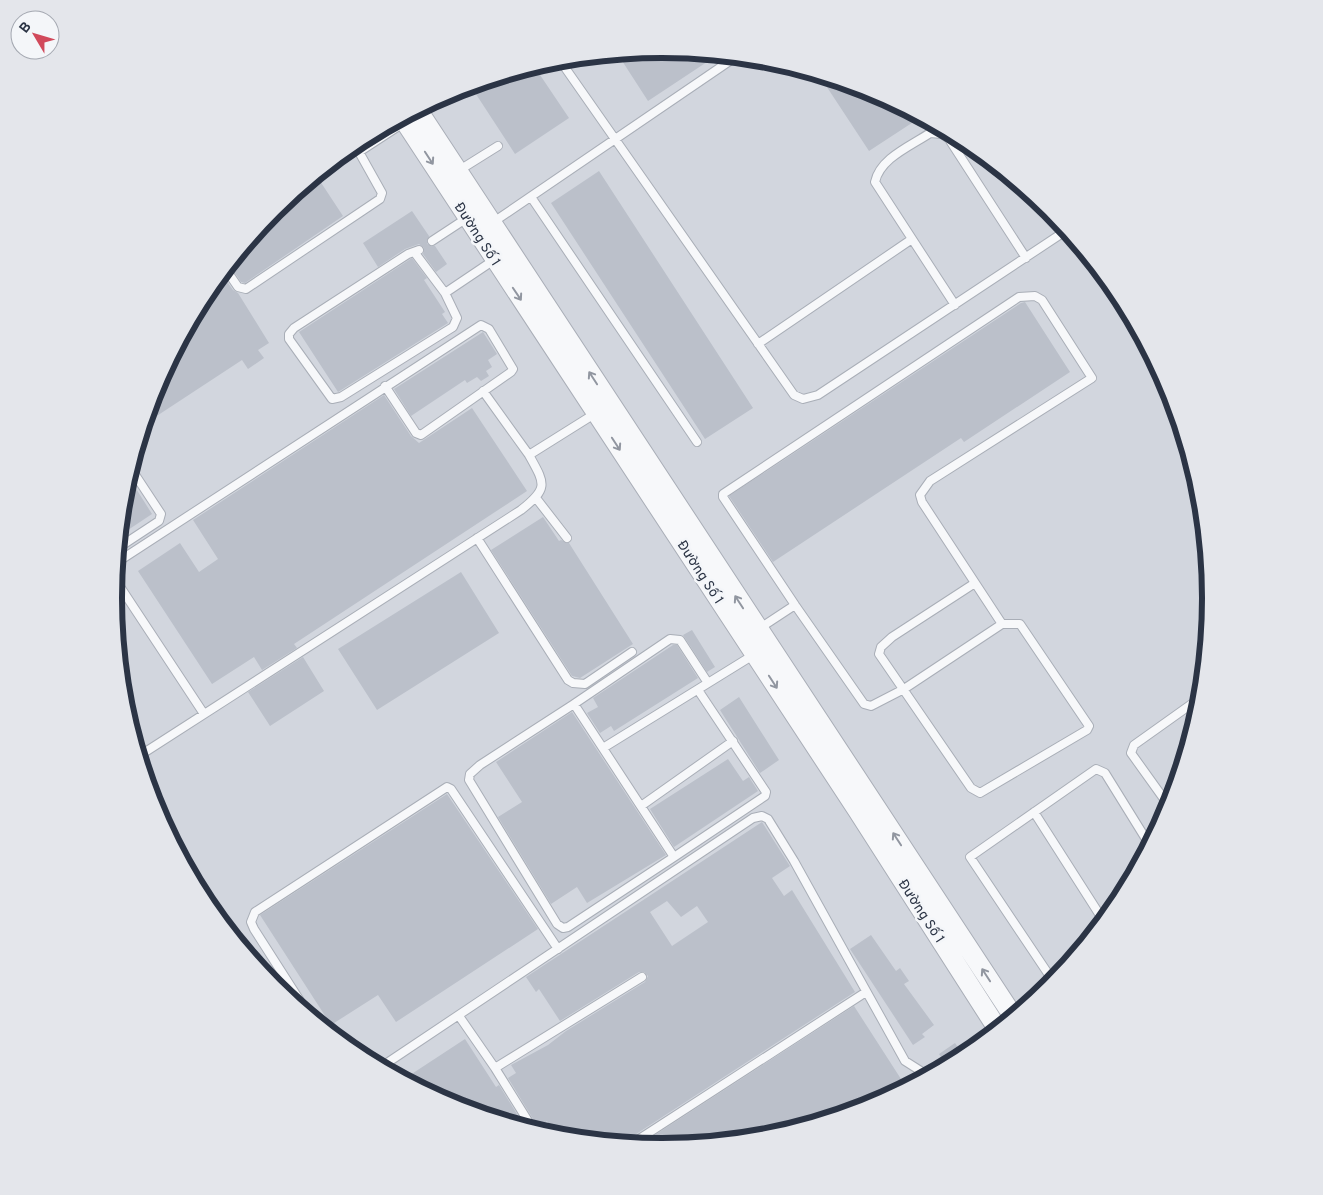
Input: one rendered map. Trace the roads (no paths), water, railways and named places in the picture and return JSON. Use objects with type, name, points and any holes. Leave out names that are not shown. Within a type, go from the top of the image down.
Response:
[{"type":"street","name":"Đường Số 1","points":[[411,119],[458,171],[492,223],[752,641],[994,1023]]},
{"type":"street","name":"Đường Số 1","points":[[410,120],[467,218],[596,413],[1009,1010]]},
{"type":"lane","points":[[492,223],[729,62]]},
{"type":"lane","points":[[564,67],[794,395],[803,399],[818,395],[1061,234]]},
{"type":"lane","points":[[938,134],[930,133],[885,163],[877,173],[874,182],[955,305]]},
{"type":"lane","points":[[951,142],[1026,258]]},
{"type":"lane","points":[[229,274],[238,288],[246,289],[380,199],[382,193],[358,152],[369,144]]},
{"type":"lane","points":[[458,171],[498,146]]},
{"type":"lane","points":[[531,197],[696,442]]},
{"type":"lane","points":[[432,242],[467,218]]},
{"type":"lane","points":[[758,344],[912,239]]},
{"type":"lane","points":[[417,252],[445,293],[457,318],[453,327],[341,398],[332,399],[325,392],[289,339],[289,334],[294,328],[408,254],[417,252]]},
{"type":"lane","points":[[445,293],[494,260]]},
{"type":"lane","points":[[975,583],[892,637],[881,647],[879,654],[904,689],[971,788],[980,793],[1087,730],[1089,726],[1020,624],[1002,624],[904,689],[871,706],[864,704],[723,497],[723,494],[1019,297],[1034,296],[1042,300],[1092,378],[924,486],[920,495],[922,502],[1002,624]]},
{"type":"lane","points":[[123,558],[385,386],[483,326],[488,329],[513,368],[511,372],[421,434],[416,433],[385,386]]},
{"type":"lane","points":[[145,752],[536,498],[542,488],[543,480],[529,455],[483,391]]},
{"type":"lane","points":[[529,455],[596,413]]},
{"type":"lane","points":[[125,544],[159,521],[161,514],[136,476]]},
{"type":"lane","points":[[536,498],[567,538]]},
{"type":"lane","points":[[477,538],[568,680],[573,683],[585,684],[632,652]]},
{"type":"lane","points":[[122,590],[204,714]]},
{"type":"lane","points":[[603,748],[708,683],[752,641],[796,605]]},
{"type":"lane","points":[[698,690],[765,788],[765,796],[568,927],[563,928],[556,924],[469,780],[470,774],[480,765],[670,639],[680,640],[708,683]]},
{"type":"lane","points":[[574,704],[674,857]]},
{"type":"lane","points":[[1163,797],[1131,752],[1134,746],[1190,708]]},
{"type":"lane","points":[[640,806],[733,741]]},
{"type":"lane","points":[[1048,974],[970,860],[972,855],[1096,769],[1105,773],[1145,838]]},
{"type":"lane","points":[[295,994],[254,929],[251,922],[255,912],[446,787],[452,789],[558,949]]},
{"type":"lane","points":[[1034,812],[1099,914]]},
{"type":"lane","points":[[387,1063],[753,818],[762,816],[768,819],[794,860],[905,1061],[920,1071]]},
{"type":"lane","points":[[495,1068],[642,977]]},
{"type":"lane","points":[[642,1137],[866,992]]},
{"type":"lane","points":[[459,1016],[495,1068],[528,1120]]}]
